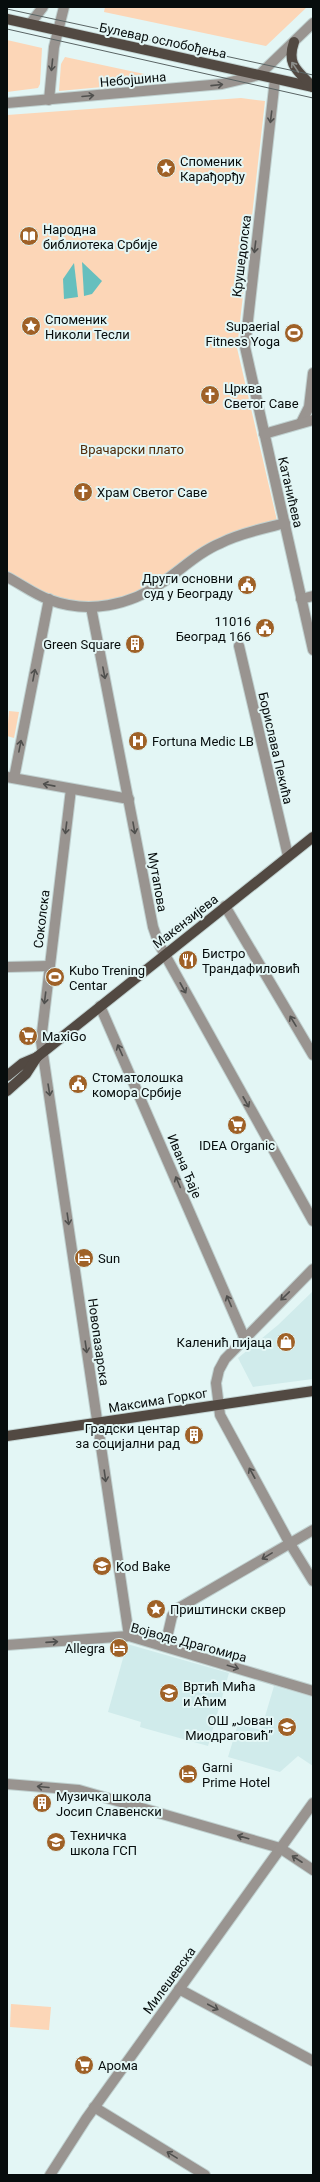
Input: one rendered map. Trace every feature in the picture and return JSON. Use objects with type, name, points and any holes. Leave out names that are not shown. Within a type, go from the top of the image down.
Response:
[{"type":"main road","name":"Булевар ослобођења","points":[[7,19],[313,87]]},
{"type":"main road","points":[[294,42],[290,54],[292,64],[313,87]]},
{"type":"main road","name":"Макензијева","points":[[7,1076],[23,1063],[39,1054],[313,837]]},
{"type":"main road","name":"Макензијева","points":[[7,1091],[26,1074],[39,1054]]},
{"type":"main road","name":"Максима Горког","points":[[7,1436],[313,1391]]},
{"type":"street","points":[[30,24],[43,7]]},
{"type":"street","points":[[49,100],[57,30],[64,7]]},
{"type":"street","points":[[259,75],[313,23]]},
{"type":"street","name":"Небојшина","points":[[7,103],[222,84],[259,75]]},
{"type":"street","name":"Крушедолска","points":[[264,434],[245,353],[245,340],[275,79]]},
{"type":"street","points":[[301,424],[311,410],[313,373]]},
{"type":"street","points":[[264,434],[313,420]]},
{"type":"street","name":"Катанићева","points":[[264,434],[313,650]]},
{"type":"street","points":[[7,577],[49,600],[63,604],[92,607],[116,604],[136,597],[157,586],[201,554],[220,543],[285,523]]},
{"type":"street","points":[[301,599],[313,596]]},
{"type":"street","points":[[49,600],[11,778],[129,799]]},
{"type":"street","name":"Мутапова","points":[[92,607],[153,927],[164,955],[313,1221]]},
{"type":"street","name":"Борислава Пекића","points":[[239,646],[288,856]]},
{"type":"street","name":"Соколска","points":[[39,1054],[48,966],[71,789]]},
{"type":"street","points":[[226,906],[313,1055]]},
{"type":"street","points":[[7,967],[48,966]]},
{"type":"street","name":"Ивана Ђаје","points":[[100,1006],[244,1337]]},
{"type":"street","name":"Новопазарска","points":[[39,1054],[129,1636]]},
{"type":"street","points":[[313,1269],[244,1337],[225,1359],[219,1370],[216,1383],[217,1404],[220,1415],[289,1542],[313,1581]]},
{"type":"street","points":[[165,1646],[172,1616],[177,1609],[289,1542],[313,1530]]},
{"type":"street","name":"Војводе Драгомира","points":[[7,1645],[129,1636],[313,1691]]},
{"type":"street","points":[[7,1784],[79,1790],[280,1848],[313,1870]]},
{"type":"street","name":"Милешевска","points":[[50,2175],[94,2108],[313,1803]]},
{"type":"street","points":[[179,1989],[313,2061]]},
{"type":"street","points":[[94,2108],[205,2175]]},
{"type":"shaded area","name":"Каленић пијаца","points":[[313,1291],[313,1379],[253,1387],[238,1358],[278,1325]]},
{"type":"shaded area","name":"Вртић Мића и Аћим","points":[[127,1644],[229,1673],[208,1746],[140,1727],[141,1722],[108,1712]]},
{"type":"shaded area","name":"ОШ „Јован Миодраговић”","points":[[274,1686],[313,1697],[313,1766],[298,1756],[280,1772],[228,1757],[238,1724],[261,1730]]},
{"type":"green space","points":[[105,7],[307,7],[266,46],[104,12]]},
{"type":"green space","points":[[7,40],[42,48],[40,84],[38,88],[7,92]]},
{"type":"green space","points":[[65,57],[163,78],[167,81],[59,91],[61,64]]},
{"type":"green space","name":"Врачарски плато","points":[[241,98],[265,101],[237,348],[278,525],[232,538],[121,603],[63,604],[7,577],[7,115]]},
{"type":"green space","points":[[9,711],[19,712],[14,738],[7,736]]},
{"type":"green space","points":[[11,2004],[51,2007],[49,2030],[10,2027]]},
{"type":"water","points":[[82,262],[102,281],[92,294],[84,296]]},
{"type":"water","points":[[74,263],[78,297],[64,299],[63,279]]},
{"type":"tram line","points":[[7,9],[313,75]]},
{"type":"tram line","points":[[7,29],[313,98]]},
{"type":"place","name":"Споменик Карађорђу","points":[[166,168]]},
{"type":"place","name":"Народна библиотека Србије","points":[[29,236]]},
{"type":"place","name":"Споменик Николи Тесли","points":[[31,326]]},
{"type":"place","name":"Supaerial Fitness Yoga","points":[[294,333]]},
{"type":"place","name":"Црква Светог Саве","points":[[210,395]]},
{"type":"place","name":"Храм Светог Саве","points":[[83,492]]},
{"type":"place","name":"Други основни суд у Београду","points":[[247,585]]},
{"type":"place","name":"11016 Београд 166","points":[[265,628]]},
{"type":"place","name":"Green Square","points":[[135,644]]},
{"type":"place","name":"Fortuna Medic LB","points":[[138,741]]},
{"type":"place","name":"Бистро Трандафиловић","points":[[188,960]]},
{"type":"place","name":"Kubo Trening Centar","points":[[55,977]]},
{"type":"place","name":"MaxiGo","points":[[28,1036]]},
{"type":"place","name":"Стоматолошка комора Србије","points":[[78,1084]]},
{"type":"place","name":"IDEA Organic","points":[[237,1125]]},
{"type":"place","name":"Sun","points":[[84,1258]]},
{"type":"place","name":"Каленић пијаца","points":[[286,1342]]},
{"type":"place","name":"Градски центар за социјални рад","points":[[194,1435]]},
{"type":"place","name":"Kod Bake","points":[[102,1566]]},
{"type":"place","name":"Приштински сквер","points":[[156,1609]]},
{"type":"place","name":"Allegra","points":[[119,1648]]},
{"type":"place","name":"Вртић Мића и Аћим","points":[[169,1693]]},
{"type":"place","name":"ОШ „Јован Миодраговић”","points":[[287,1727]]},
{"type":"place","name":"Garni Prime Hotel","points":[[188,1774]]},
{"type":"place","name":"Музичка школа Јосип Славенски","points":[[42,1803]]},
{"type":"place","name":"Техничка школа ГСП","points":[[56,1842]]},
{"type":"place","name":"Арома","points":[[84,2065]]}]
